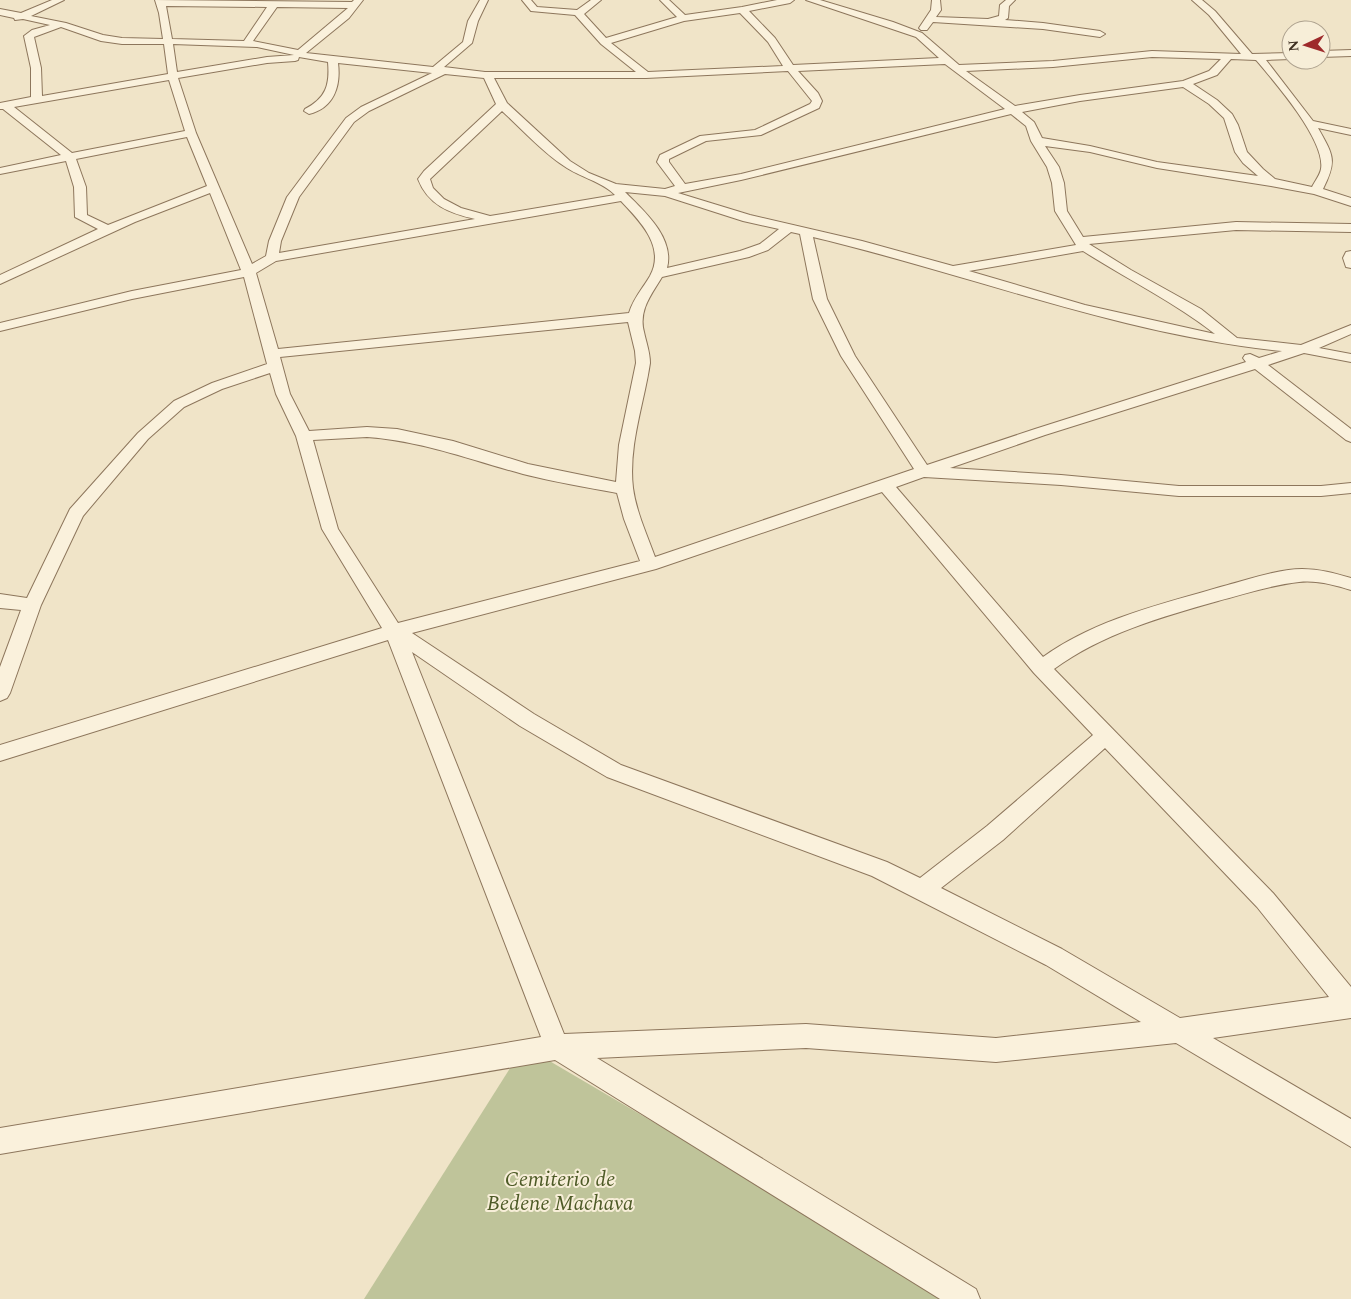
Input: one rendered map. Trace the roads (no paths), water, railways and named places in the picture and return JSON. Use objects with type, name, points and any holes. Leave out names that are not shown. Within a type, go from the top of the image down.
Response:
[{"type":"street","points":[[0,23],[24,17],[60,0]]},
{"type":"street","points":[[272,258],[275,241],[293,197],[350,120],[365,109],[441,69],[467,43],[473,21],[484,0]]},
{"type":"street","points":[[526,0],[534,9],[579,13],[597,0]]},
{"type":"street","points":[[664,0],[683,18]]},
{"type":"street","points":[[604,42],[683,18],[742,10],[790,0]]},
{"type":"street","points":[[810,0],[890,24],[919,35],[947,61],[1013,110],[1030,124],[1036,132],[1037,141],[1053,167],[1058,182],[1061,211],[1082,244],[1126,273],[1189,308],[1234,342],[1256,364],[1351,437]]},
{"type":"street","points":[[919,35],[936,10],[936,0]]},
{"type":"street","points":[[988,22],[1003,18],[1005,5],[1011,0]]},
{"type":"street","points":[[1196,0],[1212,12],[1292,97],[1309,123],[1326,153],[1327,169],[1316,191]]},
{"type":"street","points":[[357,2],[274,4],[160,2],[169,42],[173,77],[191,133],[212,188],[249,272],[283,394],[304,436],[330,529],[394,631],[557,1047],[966,1299]]},
{"type":"street","points":[[2,106],[303,55],[346,16],[357,2]]},
{"type":"street","points":[[246,44],[274,4]]},
{"type":"street","points":[[682,188],[665,168],[664,157],[704,138],[757,133],[815,106],[817,101],[790,68],[772,40],[742,10]]},
{"type":"street","points":[[0,12],[63,24],[102,38],[122,41],[246,44],[280,48],[303,55],[332,60],[441,69],[485,75],[646,75],[947,61]]},
{"type":"street","points":[[579,13],[580,17],[604,42],[646,75]]},
{"type":"street","points":[[930,19],[1043,26],[1100,34]]},
{"type":"street","points":[[36,101],[38,79],[36,58],[29,36],[35,32],[63,24]]},
{"type":"street","points":[[1331,54],[1351,53]]},
{"type":"street","points":[[957,68],[1053,64],[1152,54],[1281,56]]},
{"type":"street","points":[[666,193],[1013,110],[1080,98],[1185,84],[1213,73],[1229,56]]},
{"type":"street","points":[[309,111],[320,106],[330,94],[335,79],[332,60]]},
{"type":"street","points":[[485,75],[488,76],[502,105],[566,163],[585,175],[614,187],[666,193],[747,218],[951,270],[1082,308],[1234,342],[1303,349],[1351,358]]},
{"type":"street","points":[[1185,84],[1213,102],[1229,117],[1240,151],[1271,182]]},
{"type":"street","points":[[491,220],[458,212],[440,202],[427,190],[424,179],[428,172],[502,105]]},
{"type":"street","points":[[2,106],[70,157],[80,187],[80,217],[106,228]]},
{"type":"street","points":[[1309,123],[1351,132]]},
{"type":"street","points":[[0,171],[191,133]]},
{"type":"street","points":[[1037,141],[1090,149],[1157,165],[1271,182],[1316,191],[1351,202]]},
{"type":"street","points":[[614,187],[657,237],[663,256],[657,274],[637,306],[634,317],[644,360],[625,463],[625,489],[650,566]]},
{"type":"street","points":[[0,280],[106,228],[212,188]]},
{"type":"street","points":[[0,327],[87,306],[249,272],[272,258],[623,197]]},
{"type":"street","points":[[951,270],[1082,244],[1236,226],[1351,228]]},
{"type":"street","points":[[657,274],[744,254],[764,247],[788,228]]},
{"type":"street","points":[[806,232],[820,299],[848,356],[924,472]]},
{"type":"street","points":[[1351,255],[1349,258],[1351,264]]},
{"type":"street","points":[[0,693],[32,605],[76,513],[143,436],[179,404],[273,360],[634,317]]},
{"type":"street","points":[[0,753],[394,631],[650,566],[1040,432],[1303,349],[1351,329]]},
{"type":"street","points":[[304,436],[366,432],[396,434],[447,445],[526,469],[625,489]]},
{"type":"street","points":[[924,472],[1061,480],[1179,491],[1321,491],[1351,488]]},
{"type":"street","points":[[885,485],[1041,668],[1266,900],[1351,1006]]},
{"type":"street","points":[[1041,668],[1062,653],[1101,632],[1177,606],[1255,584],[1300,574],[1324,576],[1351,584]]},
{"type":"street","points":[[0,601],[32,605]]},
{"type":"street","points":[[394,631],[527,720],[614,771],[767,830],[879,870],[922,890],[1054,957],[1351,1134]]},
{"type":"street","points":[[922,890],[995,833],[1106,734]]},
{"type":"street","points":[[0,1141],[557,1047],[806,1036],[996,1050],[1177,1031],[1351,1006]]},
{"type":"park label","name":"Cemiterio de Bedene Machava","points":[[560,1191]]}]
